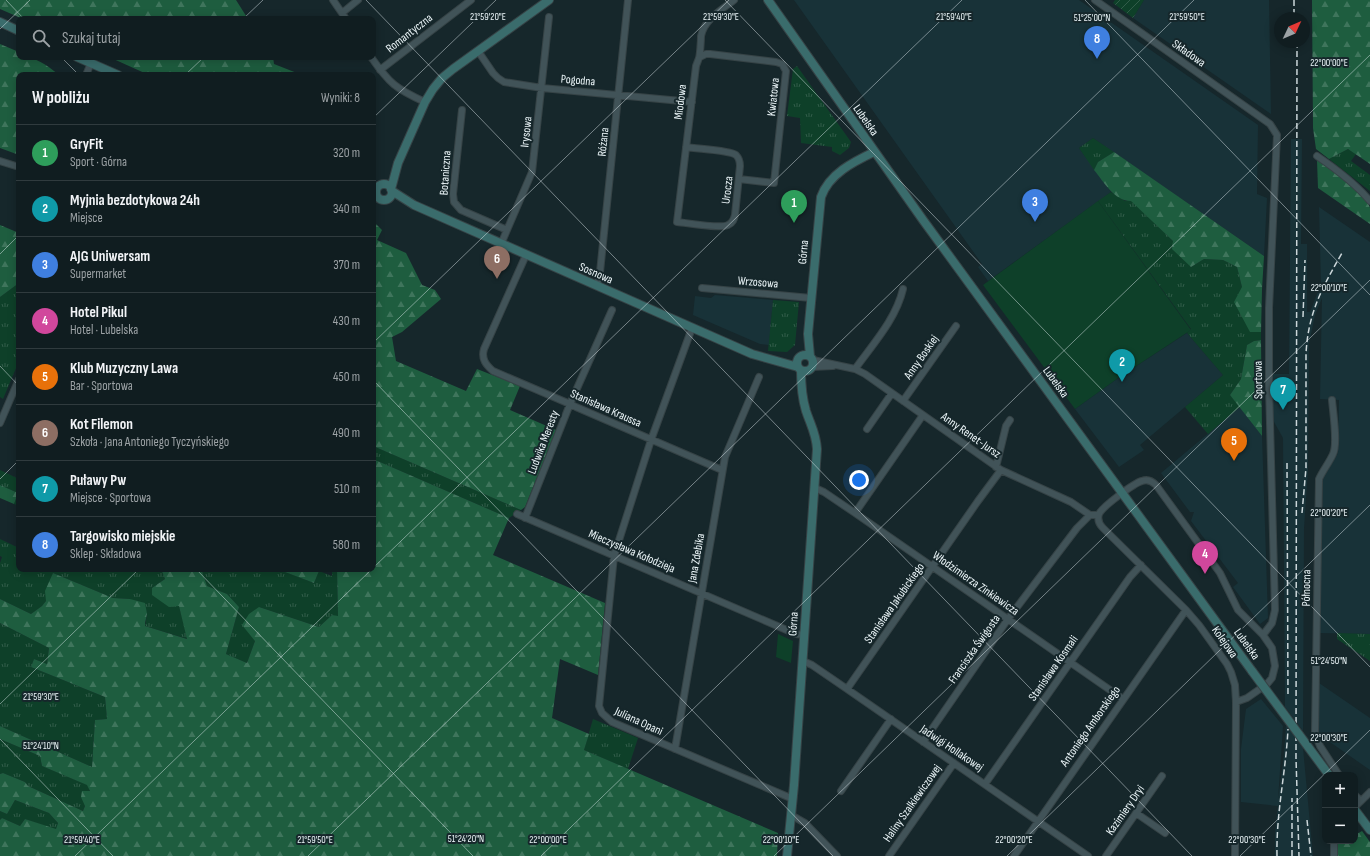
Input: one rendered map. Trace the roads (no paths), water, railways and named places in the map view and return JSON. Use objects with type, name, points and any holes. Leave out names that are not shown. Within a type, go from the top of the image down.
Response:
[{"type":"street","points":[[333,0],[344,16]]},
{"type":"street","points":[[342,13],[358,0]]},
{"type":"street","name":"Romantyczna","points":[[380,70],[470,0]]},
{"type":"street","points":[[377,188],[379,199],[388,199],[391,196],[391,190],[398,163],[425,102],[442,78],[550,0]]},
{"type":"street","name":"Różana","points":[[597,286],[600,272],[628,0]]},
{"type":"street","name":"Miodowa","points":[[677,222],[696,66],[700,57],[701,38],[705,26],[734,0]]},
{"type":"street","name":"Lubelska","points":[[768,0],[874,152],[1327,772]]},
{"type":"street","name":"Składowa","points":[[1095,0],[1270,124]]},
{"type":"street","name":"Irysowa","points":[[501,244],[532,172],[549,16]]},
{"type":"street","points":[[0,22],[16,30]]},
{"type":"street","name":"Pogodna","points":[[478,51],[493,73],[504,82],[542,88],[692,102]]},
{"type":"street","name":"Kwiatowa","points":[[700,57],[710,54],[776,62],[782,64],[786,70],[774,183],[739,179]]},
{"type":"street","points":[[84,60],[111,72]]},
{"type":"street","points":[[373,60],[387,79],[396,88],[425,102]]},
{"type":"street","points":[[87,72],[91,63]]},
{"type":"street","name":"Botaniczna","points":[[462,110],[453,194],[454,202],[461,210],[507,230]]},
{"type":"street","name":"Sportowa","points":[[1263,635],[1272,623],[1275,610],[1268,386],[1269,308],[1278,140],[1276,131],[1270,124]]},
{"type":"street","name":"Urocza","points":[[677,222],[721,226],[730,224],[735,215],[740,162],[737,156],[733,154],[686,147]]},
{"type":"street","name":"Górna","points":[[787,856],[803,661],[817,450],[816,438],[805,409],[803,395],[819,203],[822,192],[835,175],[874,152]]},
{"type":"street","points":[[1317,156],[1363,192],[1370,201]]},
{"type":"street","points":[[0,161],[16,165]]},
{"type":"street","points":[[377,188],[398,163]]},
{"type":"street","points":[[377,188],[388,186],[391,190]]},
{"type":"street","name":"Sosnowa","points":[[391,190],[414,205],[752,354],[771,360],[805,363]]},
{"type":"street","name":"Sosnowa","points":[[388,199],[414,205]]},
{"type":"street","name":"Stanisława Kraussa","points":[[526,255],[484,349],[484,361],[493,371],[722,470]]},
{"type":"street","name":"Wrzosowa","points":[[702,288],[811,298]]},
{"type":"street","points":[[855,369],[890,320],[897,307],[903,289]]},
{"type":"street","name":"Ludwika Meresty","points":[[526,518],[570,404],[612,310]]},
{"type":"street","name":"Anny Boskiej","points":[[903,401],[956,326]]},
{"type":"street","name":"Juliana Opani","points":[[692,328],[651,440],[614,556],[599,706],[602,713],[612,722],[792,799]]},
{"type":"street","name":"Anny Renet-Jursz","points":[[805,363],[835,365],[855,369],[999,468],[1071,502],[1090,515],[1098,516]]},
{"type":"street","name":"Jana Zdebika","points":[[675,750],[724,457],[759,377]]},
{"type":"street","points":[[0,423],[16,386]]},
{"type":"street","points":[[867,429],[892,393]]},
{"type":"street","name":"Północna","points":[[1332,400],[1335,440],[1334,453],[1319,479],[1315,733],[1320,746],[1337,772]]},
{"type":"street","points":[[855,513],[923,415]]},
{"type":"street","name":"Stanisława Jakubickiego","points":[[848,689],[933,567],[999,468],[1006,426],[1010,420]]},
{"type":"street","points":[[1098,516],[1103,508],[1142,480],[1151,481],[1154,483],[1220,573],[1238,610],[1263,635],[1274,654],[1275,666],[1272,678],[1252,696],[1236,702]]},
{"type":"street","name":"Włodzimierza Zinkiewicza","points":[[815,488],[824,492],[855,513],[1123,699]]},
{"type":"street","name":"Mieczysława Kołodzieja","points":[[517,514],[796,634],[804,635]]},
{"type":"street","name":"Franciszka Świgosta","points":[[923,742],[1008,619],[1077,528],[1090,515]]},
{"type":"street","name":"Kolejowa","points":[[1098,516],[1100,525],[1186,610],[1199,625],[1227,664],[1234,678],[1236,702],[1235,856]]},
{"type":"street","name":"Stanisława Kosmali","points":[[985,784],[1130,577],[1141,565]]},
{"type":"street","name":"Antoniego Amborskiego","points":[[1014,856],[1186,610]]},
{"type":"street","name":"Jadwigi Hollakowej","points":[[803,661],[812,665],[848,689],[1088,856]]},
{"type":"street","points":[[842,791],[891,720]]},
{"type":"street","name":"Haliny Szalkiewiczowej","points":[[889,856],[954,763]]},
{"type":"street","name":"Kazimiery Dryi","points":[[1106,856],[1162,776]]},
{"type":"street","points":[[1358,804],[1370,792]]},
{"type":"street","points":[[1358,798],[1361,801]]},
{"type":"street","points":[[1136,813],[1165,834]]},
{"type":"street","points":[[1358,814],[1370,830]]},
{"type":"street","points":[[791,815],[805,823],[836,856]]},
{"type":"street","points":[[1334,844],[1334,856]]},
{"type":"railway","points":[[1294,0],[1294,12]]},
{"type":"railway","points":[[1297,48],[1296,758],[1299,856]]},
{"type":"railway","points":[[1302,513],[1306,468],[1307,339],[1317,301],[1342,253]]},
{"type":"railway","points":[[1303,317],[1305,260]]},
{"type":"railway","points":[[1287,463],[1288,697]]},
{"type":"railway","points":[[1277,856],[1278,824],[1288,729]]},
{"type":"railway","points":[[1292,798],[1292,856]]},
{"type":"railway","points":[[1307,820],[1311,856]]},
{"type":"place","name":"Targowisko miejskie","points":[[1097,59]]},
{"type":"place","name":"AJG Uniwersam","points":[[1035,222]]},
{"type":"place","name":"GryFit","points":[[794,223]]},
{"type":"place","name":"Kot Filemon","points":[[497,279]]},
{"type":"place","name":"Myjnia bezdotykowa 24h","points":[[1122,382]]},
{"type":"place","name":"Puławy Pw","points":[[1283,410]]},
{"type":"place","name":"Klub Muzyczny Lawa","points":[[1234,461]]},
{"type":"place","name":"Hotel Pikul","points":[[1205,574]]}]
